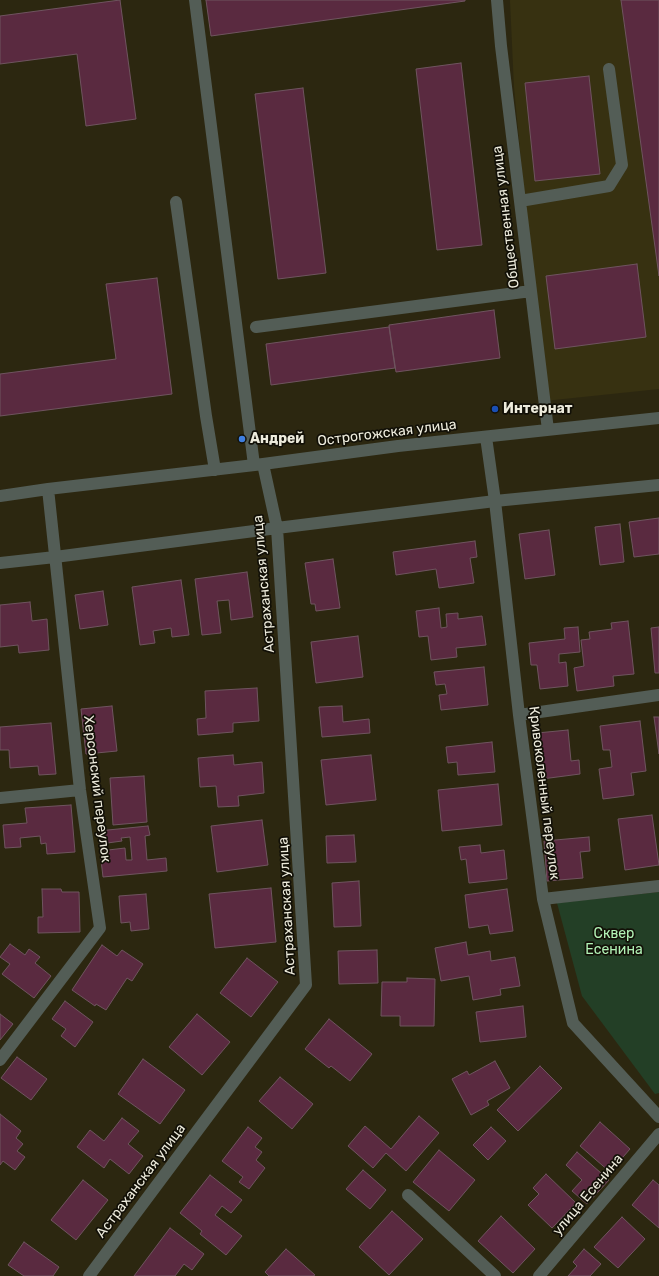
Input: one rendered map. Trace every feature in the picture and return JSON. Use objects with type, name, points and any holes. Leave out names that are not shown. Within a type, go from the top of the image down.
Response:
[{"type":"street","name":"Астраханская улица","points":[[89,1276],[306,985],[277,528],[259,465],[195,0]]},
{"type":"street","name":"Общественная улица","points":[[497,0],[501,46],[548,430]]},
{"type":"street","points":[[520,201],[609,186],[622,165],[609,69]]},
{"type":"street","points":[[176,202],[215,470]]},
{"type":"street","points":[[256,327],[530,290]]},
{"type":"street","name":"Острогожская улица","points":[[0,496],[48,489],[259,465],[398,446],[659,418]]},
{"type":"street","name":"Кривоколенный переулок","points":[[486,437],[495,501],[519,715],[542,899],[573,1023],[659,1117]]},
{"type":"street","points":[[0,563],[495,501],[659,485]]},
{"type":"street","name":"Херсонский переулок","points":[[0,1060],[100,928],[80,790],[48,489]]},
{"type":"street","points":[[519,715],[659,695]]},
{"type":"street","points":[[0,798],[80,790]]},
{"type":"street","points":[[542,899],[659,886]]},
{"type":"street","name":"улица Есенина","points":[[540,1276],[659,1134]]},
{"type":"street","points":[[408,1195],[495,1276]]},
{"type":"shaded area","points":[[510,0],[659,0],[659,389],[544,401],[514,87]]},
{"type":"green space","name":"Сквер Есенина","points":[[659,892],[659,1093],[655,1094],[582,996],[557,903]]},
{"type":"building","points":[[120,0],[136,119],[86,126],[77,54],[0,64],[0,16]]},
{"type":"building","points":[[206,0],[465,0],[465,1],[211,36]]},
{"type":"building","points":[[621,0],[659,0],[659,276]]},
{"type":"building","points":[[461,63],[482,245],[437,250],[416,69]]},
{"type":"building","points":[[589,76],[600,174],[535,181],[525,83]]},
{"type":"building","points":[[303,88],[326,273],[278,279],[255,94]]},
{"type":"building","points":[[637,264],[646,337],[555,349],[546,276]]},
{"type":"building","points":[[157,278],[172,394],[0,416],[0,374],[116,359],[106,284]]},
{"type":"building","points":[[494,310],[500,358],[396,372],[389,325]]},
{"type":"building","points":[[389,327],[395,368],[271,385],[266,344]]},
{"type":"building","points":[[659,518],[659,554],[634,557],[629,522]]},
{"type":"building","points":[[620,524],[624,562],[600,565],[595,527]]},
{"type":"building","points":[[549,530],[555,575],[525,579],[519,534]]},
{"type":"building","points":[[475,541],[477,557],[470,558],[474,583],[439,588],[436,569],[396,575],[393,552]]},
{"type":"building","points":[[333,559],[340,608],[316,611],[315,604],[311,604],[305,563]]},
{"type":"building","points":[[247,572],[253,617],[231,620],[229,600],[217,601],[221,633],[202,635],[195,579]]},
{"type":"building","points":[[181,580],[189,635],[172,637],[171,628],[153,631],[155,643],[140,645],[132,587]]},
{"type":"building","points":[[103,591],[108,625],[80,629],[75,595]]},
{"type":"building","points":[[30,602],[32,621],[47,619],[49,650],[19,653],[18,645],[0,647],[0,605]]},
{"type":"building","points":[[439,608],[441,628],[447,627],[446,614],[458,613],[458,619],[482,616],[486,645],[456,648],[457,657],[431,660],[428,636],[419,637],[416,611]]},
{"type":"building","points":[[628,621],[634,674],[613,676],[614,686],[577,691],[574,668],[584,666],[581,640],[590,639],[589,632],[612,629],[611,623]]},
{"type":"building","points":[[578,627],[580,652],[559,654],[559,663],[566,662],[568,686],[540,689],[537,665],[531,665],[529,643],[565,639],[564,628]]},
{"type":"building","points":[[659,627],[659,673],[655,673],[651,628]]},
{"type":"building","points":[[358,636],[363,677],[316,683],[311,642]]},
{"type":"building","points":[[484,667],[488,705],[441,710],[439,695],[447,694],[445,684],[436,685],[434,672]]},
{"type":"building","points":[[257,688],[259,721],[233,723],[233,732],[198,735],[197,719],[206,718],[205,691]]},
{"type":"building","points":[[112,706],[117,751],[86,754],[81,709]]},
{"type":"building","points":[[342,706],[343,722],[369,719],[370,733],[322,737],[319,707]]},
{"type":"building","points":[[654,717],[659,717],[659,754]]},
{"type":"building","points":[[640,721],[646,771],[631,773],[634,795],[603,799],[599,769],[612,767],[610,750],[603,750],[600,726]]},
{"type":"building","points":[[51,723],[56,774],[39,775],[38,766],[10,768],[9,750],[0,750],[0,727]]},
{"type":"building","points":[[568,730],[571,761],[579,760],[580,774],[542,779],[537,733]]},
{"type":"building","points":[[492,742],[495,772],[458,775],[457,762],[448,763],[446,747]]},
{"type":"building","points":[[233,755],[234,765],[262,762],[264,793],[238,796],[239,806],[218,807],[216,786],[200,787],[198,758]]},
{"type":"building","points":[[371,755],[376,800],[326,805],[321,760]]},
{"type":"building","points":[[144,776],[147,822],[113,825],[110,778]]},
{"type":"building","points":[[498,784],[502,825],[442,831],[438,790]]},
{"type":"building","points":[[71,805],[75,852],[47,854],[46,843],[41,844],[40,836],[20,838],[21,847],[5,848],[3,825],[27,823],[25,808]]},
{"type":"building","points":[[652,815],[659,865],[625,870],[618,819]]},
{"type":"building","points":[[262,820],[268,865],[217,872],[211,826]]},
{"type":"building","points":[[148,826],[150,835],[145,836],[147,860],[166,858],[167,871],[103,877],[100,851],[125,848],[126,860],[132,860],[130,837],[121,838],[122,841],[100,844],[98,831]]},
{"type":"building","points":[[354,835],[356,862],[327,863],[326,836]]},
{"type":"building","points":[[589,837],[590,851],[580,852],[583,878],[547,881],[544,841]]},
{"type":"building","points":[[480,845],[481,853],[504,850],[507,879],[469,883],[466,859],[461,860],[459,847]]},
{"type":"building","points":[[359,881],[361,926],[334,927],[332,883]]},
{"type":"building","points":[[271,888],[276,942],[215,948],[209,894]]},
{"type":"building","points":[[42,889],[61,889],[62,892],[79,892],[80,932],[38,933],[38,917],[43,917]]},
{"type":"building","points":[[507,889],[513,931],[490,934],[488,925],[469,928],[465,895]]},
{"type":"building","points":[[146,894],[149,929],[131,931],[130,922],[121,923],[119,896]]},
{"type":"building","points":[[466,942],[468,955],[490,951],[491,961],[515,957],[520,986],[500,989],[501,995],[473,1000],[469,976],[441,981],[435,948]]},
{"type":"building","points":[[10,944],[25,955],[29,949],[40,957],[35,963],[51,976],[34,998],[2,974],[10,964],[0,957]]},
{"type":"building","points":[[102,945],[117,956],[122,950],[143,964],[132,981],[127,978],[106,1010],[96,1004],[95,1006],[72,990]]},
{"type":"building","points":[[377,950],[378,983],[339,984],[338,951]]},
{"type":"building","points":[[247,958],[278,982],[251,1017],[220,993]]},
{"type":"building","points":[[407,978],[435,979],[434,1026],[400,1026],[400,1016],[381,1016],[382,982],[407,982]]},
{"type":"building","points":[[65,1001],[93,1022],[75,1047],[61,1036],[66,1029],[52,1019]]},
{"type":"building","points":[[523,1006],[526,1037],[480,1042],[476,1012]]},
{"type":"building","points":[[0,1014],[13,1024],[0,1040]]},
{"type":"building","points":[[197,1014],[230,1042],[202,1075],[169,1047]]},
{"type":"building","points":[[329,1019],[372,1054],[350,1081],[331,1066],[329,1068],[305,1049]]},
{"type":"building","points":[[17,1057],[47,1079],[31,1100],[1,1078]]},
{"type":"building","points":[[143,1059],[185,1090],[160,1124],[118,1094]]},
{"type":"building","points":[[495,1061],[510,1088],[487,1101],[489,1105],[471,1115],[452,1079],[467,1071],[469,1075]]},
{"type":"building","points":[[540,1066],[562,1088],[518,1131],[497,1110]]},
{"type":"building","points":[[280,1077],[313,1104],[292,1129],[259,1101]]},
{"type":"building","points":[[0,1114],[21,1131],[16,1138],[23,1144],[17,1151],[25,1157],[15,1170],[3,1161],[0,1165]]},
{"type":"building","points":[[419,1116],[439,1133],[406,1171],[386,1153],[373,1168],[348,1146],[365,1126],[391,1149]]},
{"type":"building","points":[[122,1118],[139,1131],[128,1144],[143,1156],[129,1174],[110,1159],[104,1168],[77,1147],[90,1130],[104,1141]]},
{"type":"building","points":[[600,1122],[630,1149],[610,1172],[580,1146]]},
{"type":"building","points":[[248,1127],[262,1138],[255,1147],[262,1152],[256,1160],[265,1168],[249,1189],[239,1182],[243,1177],[222,1161]]},
{"type":"building","points":[[491,1127],[506,1141],[488,1160],[473,1145]]},
{"type":"building","points":[[439,1150],[475,1180],[449,1211],[413,1182]]},
{"type":"building","points":[[577,1152],[609,1180],[587,1204],[572,1191],[582,1180],[566,1165]]},
{"type":"building","points":[[363,1170],[386,1190],[370,1209],[346,1189]]},
{"type":"building","points":[[546,1174],[576,1203],[552,1228],[528,1205],[539,1194],[533,1188]]},
{"type":"building","points":[[210,1175],[242,1200],[231,1213],[222,1206],[215,1215],[242,1236],[226,1255],[200,1234],[202,1231],[180,1213]]},
{"type":"building","points":[[83,1180],[108,1200],[76,1240],[51,1220]]},
{"type":"building","points":[[653,1180],[659,1185],[659,1228],[632,1205]]},
{"type":"building","points":[[392,1211],[423,1239],[389,1275],[359,1247]]},
{"type":"building","points":[[501,1216],[535,1249],[513,1273],[478,1241]]},
{"type":"building","points":[[622,1217],[645,1239],[618,1268],[594,1247]]},
{"type":"building","points":[[170,1228],[204,1254],[192,1270],[184,1264],[175,1276],[134,1276]]},
{"type":"building","points":[[24,1242],[59,1267],[53,1276],[24,1276],[8,1265]]},
{"type":"building","points":[[286,1249],[315,1275],[269,1276],[265,1272]]},
{"type":"building","points":[[584,1249],[601,1264],[590,1276],[568,1276],[577,1266],[573,1262]]},
{"type":"place","name":"Интернат","points":[[495,409]]},
{"type":"place","name":"Андрей","points":[[242,439]]}]
